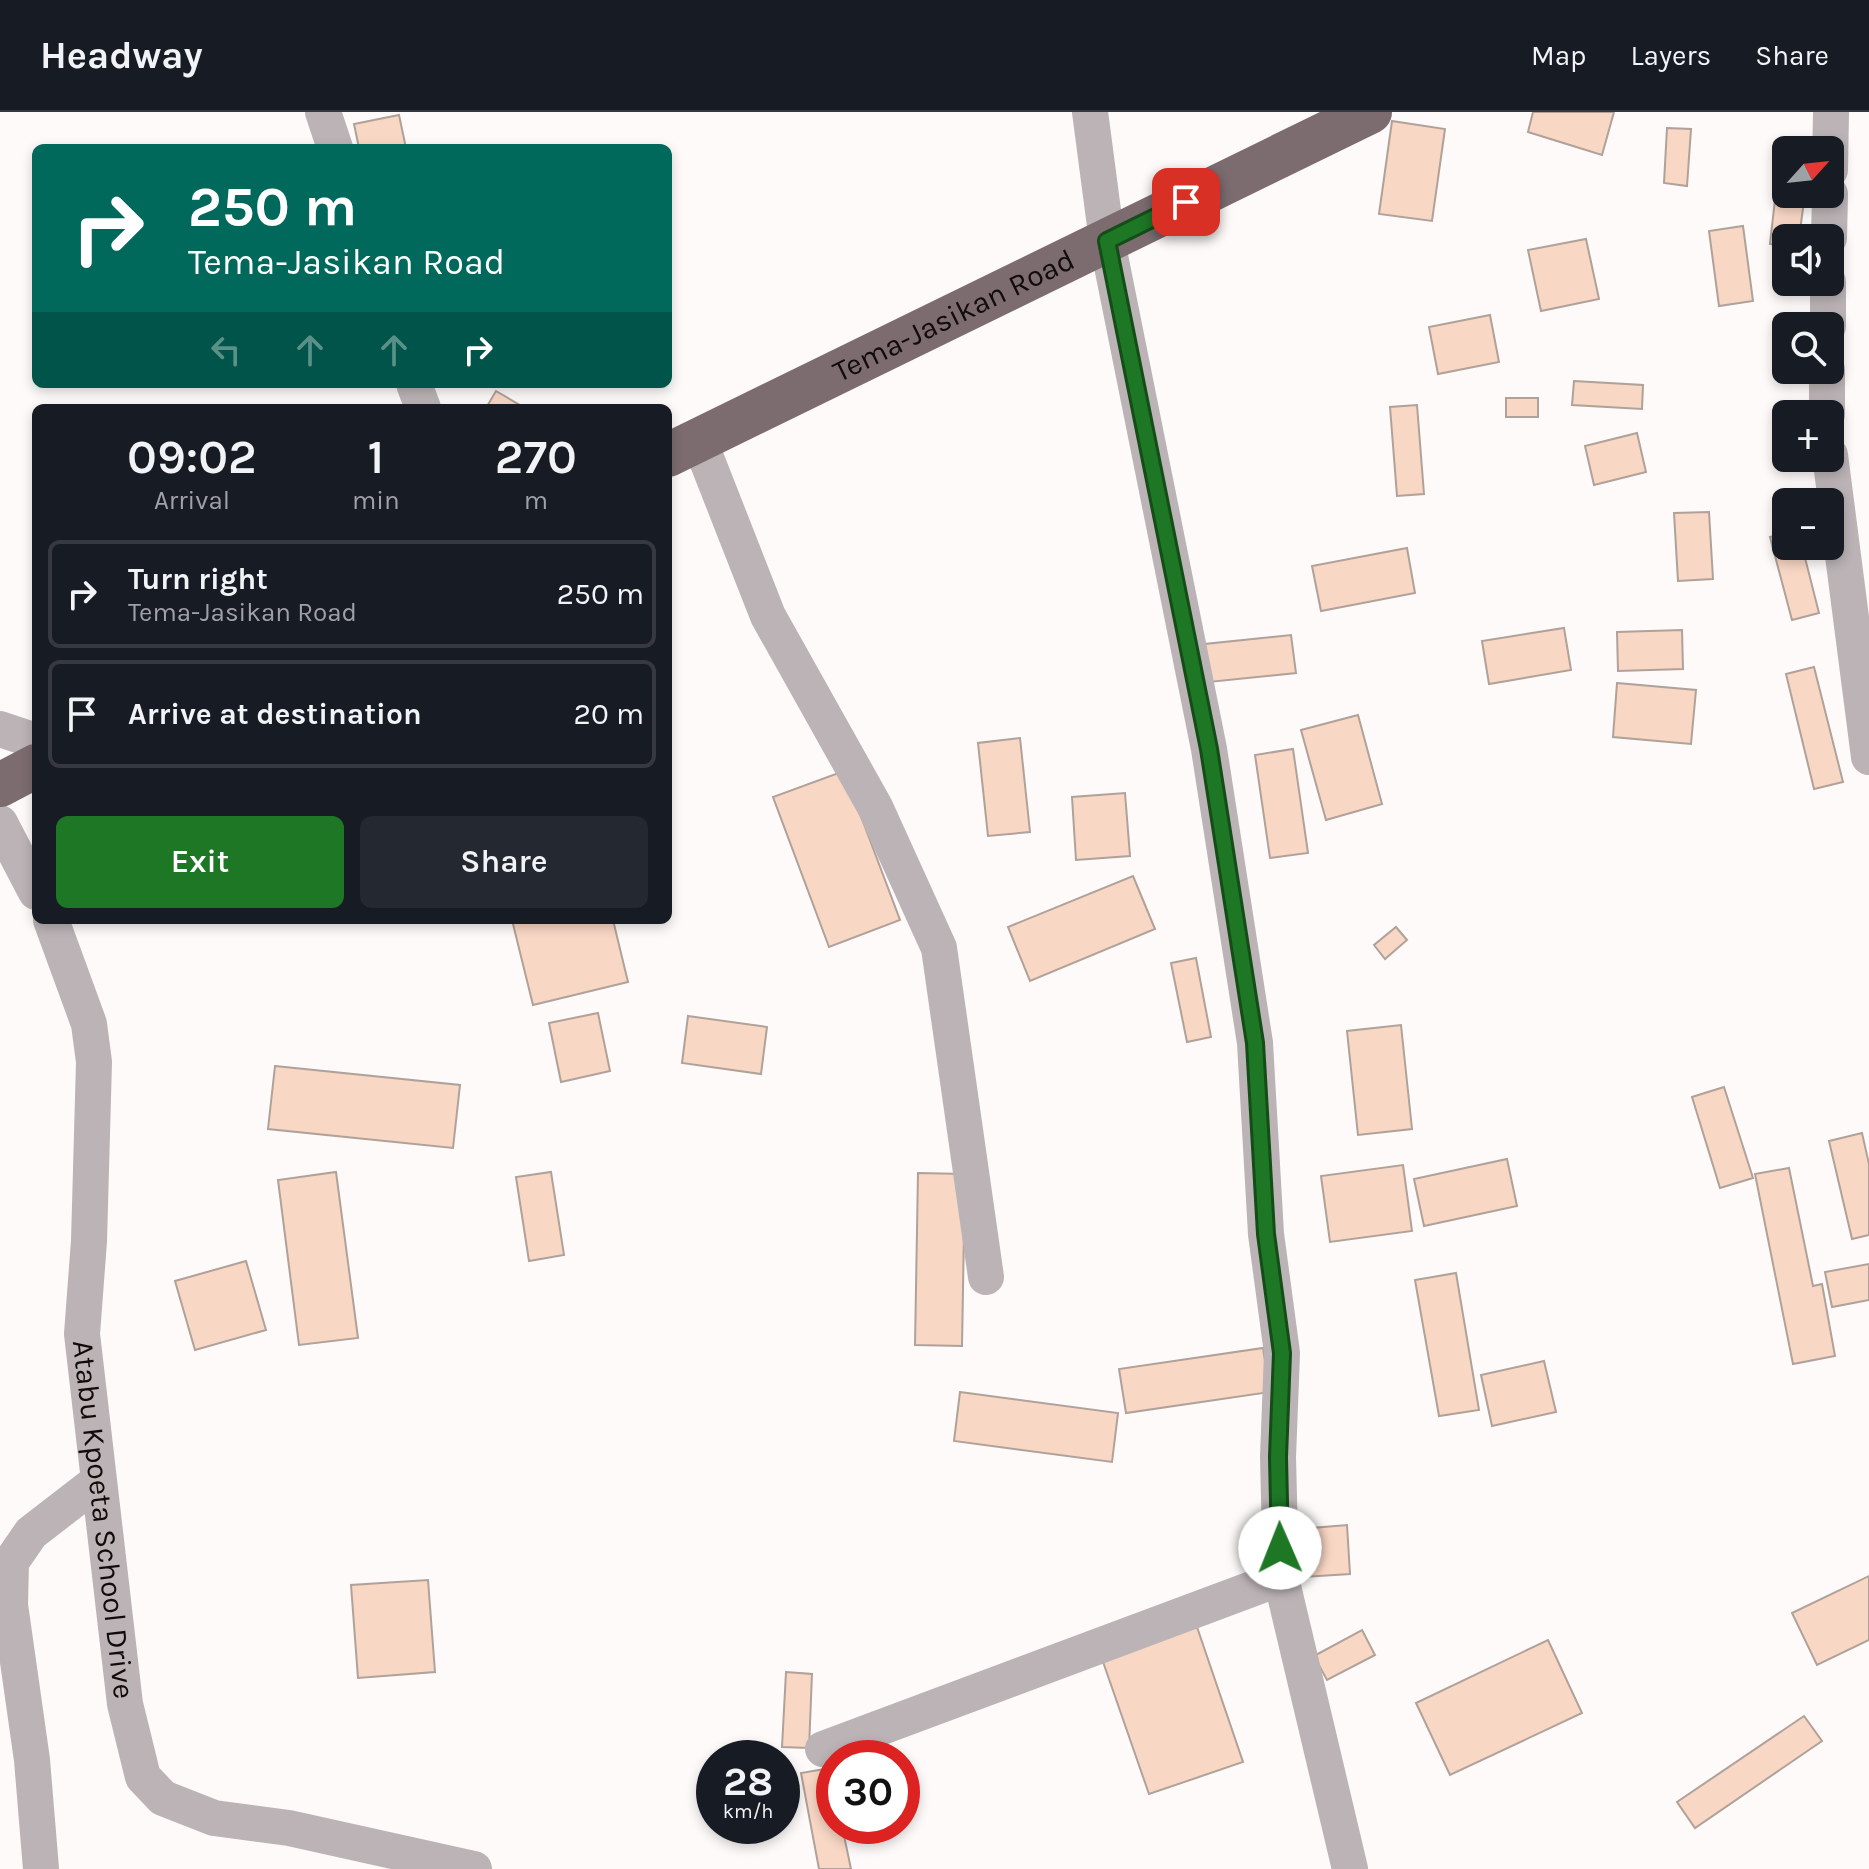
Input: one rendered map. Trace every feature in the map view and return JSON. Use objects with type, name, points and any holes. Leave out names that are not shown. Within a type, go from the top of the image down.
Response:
[{"type":"highway","name":"Tema-Jasikan Road","points":[[683,448],[1370,112]]},
{"type":"highway","points":[[0,785],[32,768]]},
{"type":"street","points":[[323,112],[334,144]]},
{"type":"street","points":[[1090,112],[1107,241],[1209,749],[1255,1043],[1266,1234],[1282,1353],[1278,1457],[1281,1578],[1350,1869]]},
{"type":"street","points":[[1831,112],[1831,136]]},
{"type":"street","points":[[683,448],[768,616],[875,807],[939,948],[986,1277]]},
{"type":"street","points":[[1832,472],[1869,757]]},
{"type":"street","points":[[0,729],[32,740]]},
{"type":"street","points":[[0,823],[32,884]]},
{"type":"street","name":"Atabu Kpoeta School Drive","points":[[52,924],[89,1024],[94,1062],[89,1241],[82,1334],[125,1704],[143,1777],[163,1798],[214,1818],[289,1828],[474,1869]]},
{"type":"street","points":[[41,1869],[32,1760],[10,1605],[11,1562],[31,1533],[97,1482]]},
{"type":"street","points":[[847,1740],[1281,1578]]},
{"type":"building","points":[[1533,112],[1614,112],[1602,155],[1528,132]]},
{"type":"building","points":[[399,115],[405,144],[358,144],[354,124]]},
{"type":"building","points":[[1392,121],[1445,129],[1432,221],[1379,214]]},
{"type":"building","points":[[1667,128],[1691,129],[1687,186],[1664,183]]},
{"type":"building","points":[[1774,208],[1803,208],[1801,224],[1772,224]]},
{"type":"building","points":[[1743,226],[1753,301],[1719,306],[1709,231]]},
{"type":"building","points":[[1586,239],[1599,299],[1541,311],[1528,250]]},
{"type":"building","points":[[1490,315],[1499,362],[1438,374],[1429,327]]},
{"type":"building","points":[[1574,381],[1643,385],[1642,409],[1572,405]]},
{"type":"building","points":[[496,391],[518,404],[488,404]]},
{"type":"building","points":[[1506,398],[1538,398],[1538,417],[1506,417]]},
{"type":"building","points":[[1417,405],[1424,494],[1397,496],[1390,407]]},
{"type":"building","points":[[1637,433],[1646,472],[1594,485],[1585,446]]},
{"type":"building","points":[[1709,512],[1713,579],[1678,581],[1674,513]]},
{"type":"building","points":[[1407,548],[1415,593],[1321,611],[1312,566]]},
{"type":"building","points":[[1776,560],[1806,560],[1819,613],[1792,620]]},
{"type":"building","points":[[1564,628],[1571,670],[1489,684],[1482,641]]},
{"type":"building","points":[[1682,630],[1683,669],[1618,671],[1617,632]]},
{"type":"building","points":[[1291,635],[1296,673],[1209,682],[1205,644]]},
{"type":"building","points":[[1814,667],[1843,782],[1814,789],[1786,674]]},
{"type":"building","points":[[1617,683],[1696,690],[1691,744],[1613,737]]},
{"type":"building","points":[[1358,715],[1382,804],[1326,820],[1301,730]]},
{"type":"building","points":[[1020,738],[1030,832],[988,836],[978,743]]},
{"type":"building","points":[[1293,749],[1308,853],[1270,858],[1255,755]]},
{"type":"building","points":[[844,771],[900,920],[829,947],[773,797]]},
{"type":"building","points":[[1125,793],[1130,856],[1076,860],[1072,797]]},
{"type":"building","points":[[1133,876],[1155,929],[1030,981],[1008,927]]},
{"type":"building","points":[[513,924],[614,924],[628,982],[533,1005]]},
{"type":"building","points":[[1396,927],[1407,940],[1385,959],[1374,945]]},
{"type":"building","points":[[1196,958],[1211,1037],[1187,1042],[1171,963]]},
{"type":"building","points":[[598,1013],[610,1071],[561,1082],[549,1023]]},
{"type":"building","points":[[688,1016],[767,1027],[761,1074],[682,1063]]},
{"type":"building","points":[[1401,1025],[1412,1129],[1358,1135],[1347,1031]]},
{"type":"building","points":[[275,1066],[460,1085],[453,1148],[268,1129]]},
{"type":"building","points":[[1724,1087],[1753,1178],[1720,1188],[1692,1097]]},
{"type":"building","points":[[1862,1133],[1869,1164],[1869,1235],[1852,1239],[1829,1141]]},
{"type":"building","points":[[1507,1159],[1517,1206],[1424,1226],[1414,1179]]},
{"type":"building","points":[[1403,1165],[1412,1231],[1330,1242],[1321,1176]]},
{"type":"building","points":[[1789,1168],[1813,1286],[1822,1284],[1835,1356],[1793,1364],[1755,1174]]},
{"type":"building","points":[[336,1172],[358,1338],[299,1345],[278,1180]]},
{"type":"building","points":[[551,1172],[564,1255],[529,1261],[516,1177]]},
{"type":"building","points":[[918,1173],[965,1174],[962,1346],[915,1345]]},
{"type":"building","points":[[246,1261],[266,1330],[195,1350],[175,1281]]},
{"type":"building","points":[[1869,1264],[1869,1300],[1832,1307],[1825,1272]]},
{"type":"building","points":[[1456,1273],[1479,1410],[1439,1416],[1415,1280]]},
{"type":"building","points":[[1263,1348],[1270,1392],[1126,1413],[1119,1369]]},
{"type":"building","points":[[1544,1361],[1556,1412],[1492,1426],[1481,1375]]},
{"type":"building","points":[[960,1392],[1118,1413],[1112,1462],[954,1441]]},
{"type":"building","points":[[1347,1525],[1350,1574],[1303,1577],[1300,1529]]},
{"type":"building","points":[[1869,1576],[1869,1640],[1817,1665],[1792,1613]]},
{"type":"building","points":[[428,1580],[435,1672],[358,1678],[351,1585]]},
{"type":"building","points":[[1197,1627],[1243,1762],[1149,1794],[1102,1659]]},
{"type":"building","points":[[1362,1630],[1375,1655],[1327,1680],[1314,1656]]},
{"type":"building","points":[[1548,1640],[1582,1713],[1450,1775],[1416,1703]]},
{"type":"building","points":[[786,1672],[812,1674],[809,1748],[800,1748],[800,1740],[782,1740]]},
{"type":"building","points":[[1804,1716],[1822,1741],[1695,1828],[1677,1802]]},
{"type":"building","points":[[816,1770],[816,1844],[846,1844],[851,1869],[819,1869],[801,1773]]},
{"type":"route","points":[[1186,202],[1107,241],[1209,749],[1255,1043],[1266,1234],[1282,1353],[1278,1457],[1280,1548]]}]
